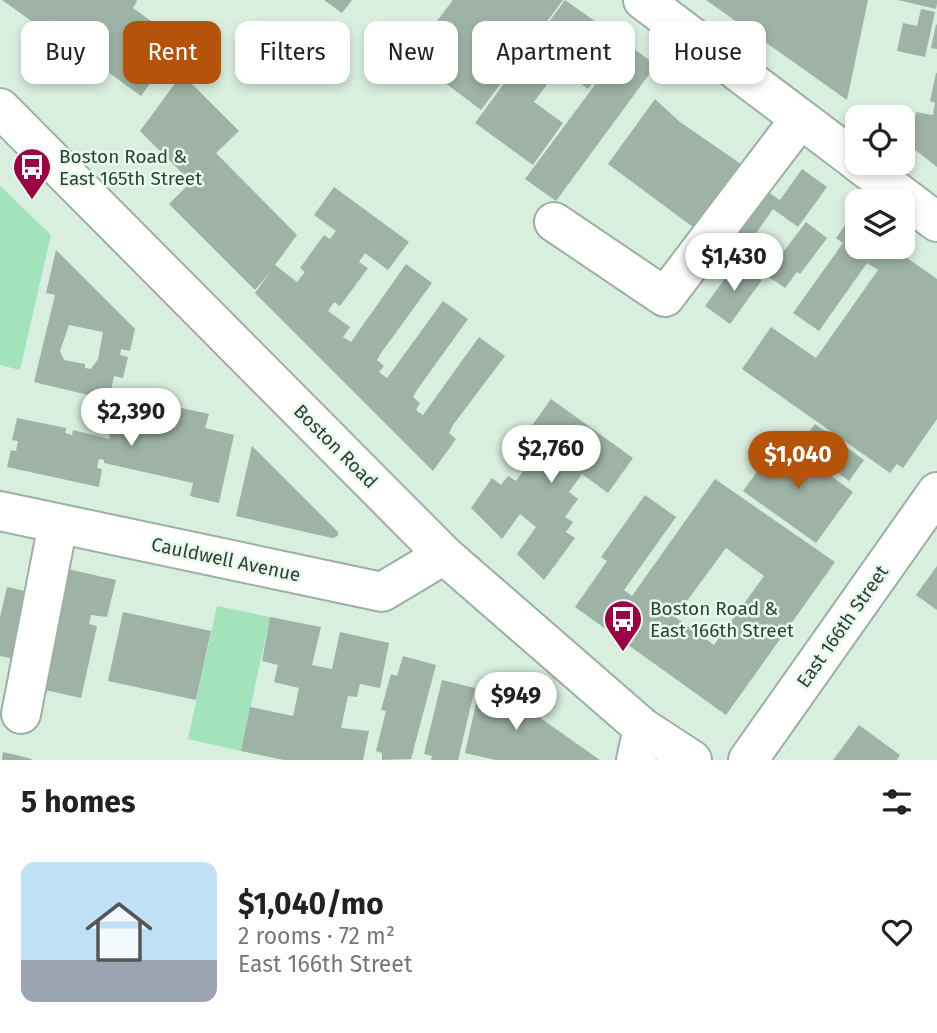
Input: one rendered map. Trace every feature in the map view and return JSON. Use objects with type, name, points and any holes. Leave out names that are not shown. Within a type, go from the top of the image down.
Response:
[{"type":"street","points":[[643,0],[845,152]]},
{"type":"street","name":"Boston Road","points":[[0,108],[444,555],[640,744],[692,760]]},
{"type":"street","points":[[554,222],[665,297],[800,119]]},
{"type":"street","points":[[875,175],[937,222]]},
{"type":"street","name":"East 166th Street","points":[[748,760],[937,492]]},
{"type":"street","name":"Cauldwell Avenue","points":[[0,511],[382,592],[444,555]]},
{"type":"street","points":[[22,714],[58,524]]},
{"type":"green space","points":[[0,186],[51,235],[20,370],[0,365]]},
{"type":"green space","points":[[217,606],[270,617],[241,751],[188,739]]},
{"type":"building","points":[[2,0],[136,0],[133,8],[151,21],[123,21],[123,83],[109,73],[109,21],[31,21]]},
{"type":"building","points":[[324,0],[352,0],[342,13]]},
{"type":"building","points":[[453,0],[563,0],[547,21],[472,21],[472,84],[500,84],[481,110],[447,84],[458,84],[458,21],[437,21]]},
{"type":"building","points":[[565,0],[595,21],[550,21]]},
{"type":"building","points":[[706,0],[868,0],[847,100],[766,43],[766,21],[736,21]]},
{"type":"building","points":[[898,0],[937,0],[937,3],[936,9]]},
{"type":"building","points":[[921,9],[935,12],[925,57],[897,51],[903,23],[917,26]]},
{"type":"building","points":[[937,25],[937,49],[931,48]]},
{"type":"building","points":[[635,50],[649,60],[649,75],[556,201],[525,179],[596,84],[635,84]]},
{"type":"building","points":[[937,73],[937,167],[915,150],[916,112],[933,115],[935,103],[930,101]]},
{"type":"building","points":[[124,84],[150,84],[141,96]]},
{"type":"building","points":[[175,84],[192,84],[239,131],[216,153],[297,235],[275,265],[297,282],[305,272],[300,268],[324,235],[330,239],[336,231],[314,215],[334,187],[409,242],[388,270],[365,253],[359,262],[368,268],[340,306],[334,302],[328,311],[350,327],[343,337],[351,342],[406,264],[432,283],[377,360],[384,366],[379,372],[387,378],[443,301],[468,319],[413,397],[420,403],[416,410],[423,415],[479,337],[505,356],[453,425],[449,433],[456,439],[433,471],[255,293],[270,272],[255,290],[169,204],[191,182],[140,131]]},
{"type":"building","points":[[504,84],[547,84],[534,102],[563,123],[533,165],[475,123]]},
{"type":"building","points":[[655,99],[680,122],[751,171],[705,236],[608,164]]},
{"type":"building","points":[[802,169],[827,187],[798,227],[773,209],[735,263],[716,250],[761,187],[780,200]]},
{"type":"building","points":[[806,222],[827,238],[800,274],[797,272],[785,288],[766,275]]},
{"type":"building","points":[[845,225],[845,259],[909,259],[937,279],[937,419],[903,468],[897,464],[890,473],[742,369],[771,327],[816,358],[878,270],[867,263],[819,331],[793,313],[843,243],[836,238]]},
{"type":"building","points":[[56,250],[135,329],[130,351],[121,349],[120,355],[128,357],[123,378],[114,376],[109,400],[34,382],[55,295],[46,293]],"holes":[[[69,325],[103,332],[98,359],[91,369],[85,368],[85,364],[64,360],[60,351]]]},
{"type":"building","points":[[737,262],[762,280],[730,324],[705,306]]},
{"type":"building","points":[[119,394],[209,414],[205,428],[234,435],[219,503],[190,496],[193,483],[104,463],[104,460],[99,459],[97,468],[102,469],[99,487],[7,467],[11,450],[16,451],[18,441],[12,440],[17,418],[66,428],[65,433],[72,435],[73,430],[109,439]]},
{"type":"building","points":[[551,399],[633,458],[608,493],[582,474],[569,492],[578,499],[565,517],[573,522],[566,532],[575,538],[544,580],[517,554],[536,527],[520,514],[502,539],[471,508],[492,478],[501,485],[508,476],[516,481],[536,453],[543,458],[549,450],[526,434]]},
{"type":"building","points":[[815,424],[864,460],[849,481],[799,445]]},
{"type":"building","points":[[781,439],[853,492],[816,543],[743,491]]},
{"type":"building","points":[[252,446],[338,532],[338,536],[332,538],[236,516]]},
{"type":"building","points":[[715,479],[835,562],[726,715],[575,607],[607,561],[601,557],[645,495],[676,517],[624,590],[632,596]],"holes":[[[726,548],[764,576],[714,645],[675,617]]]},
{"type":"building","points":[[937,566],[937,610],[916,595]]},
{"type":"building","points":[[59,567],[116,580],[107,617],[91,615],[89,624],[97,626],[81,698],[41,689]]},
{"type":"building","points":[[7,587],[34,593],[19,660],[0,656],[0,617]]},
{"type":"building","points":[[123,612],[211,631],[196,700],[108,681]]},
{"type":"building","points":[[270,617],[321,627],[312,665],[332,669],[340,632],[389,643],[380,688],[360,684],[357,697],[348,696],[341,728],[369,731],[363,760],[284,760],[241,751],[250,707],[293,716],[299,688],[274,682],[278,665],[262,661]]},
{"type":"building","points":[[403,656],[436,665],[411,759],[382,760],[382,753],[376,751],[386,711],[381,710],[391,674],[397,676]]},
{"type":"building","points":[[482,677],[600,760],[496,760],[465,753]]},
{"type":"building","points":[[442,680],[475,688],[458,760],[431,760],[432,756],[424,754]]},
{"type":"building","points":[[859,725],[900,755],[897,760],[833,760]]},
{"type":"building","points":[[3,752],[32,759],[2,760]]},
{"type":"place","name":"Boston Road & East 165th Street","points":[[32,201]]},
{"type":"place","name":"Boston Road & East 166th Street","points":[[623,653]]}]
